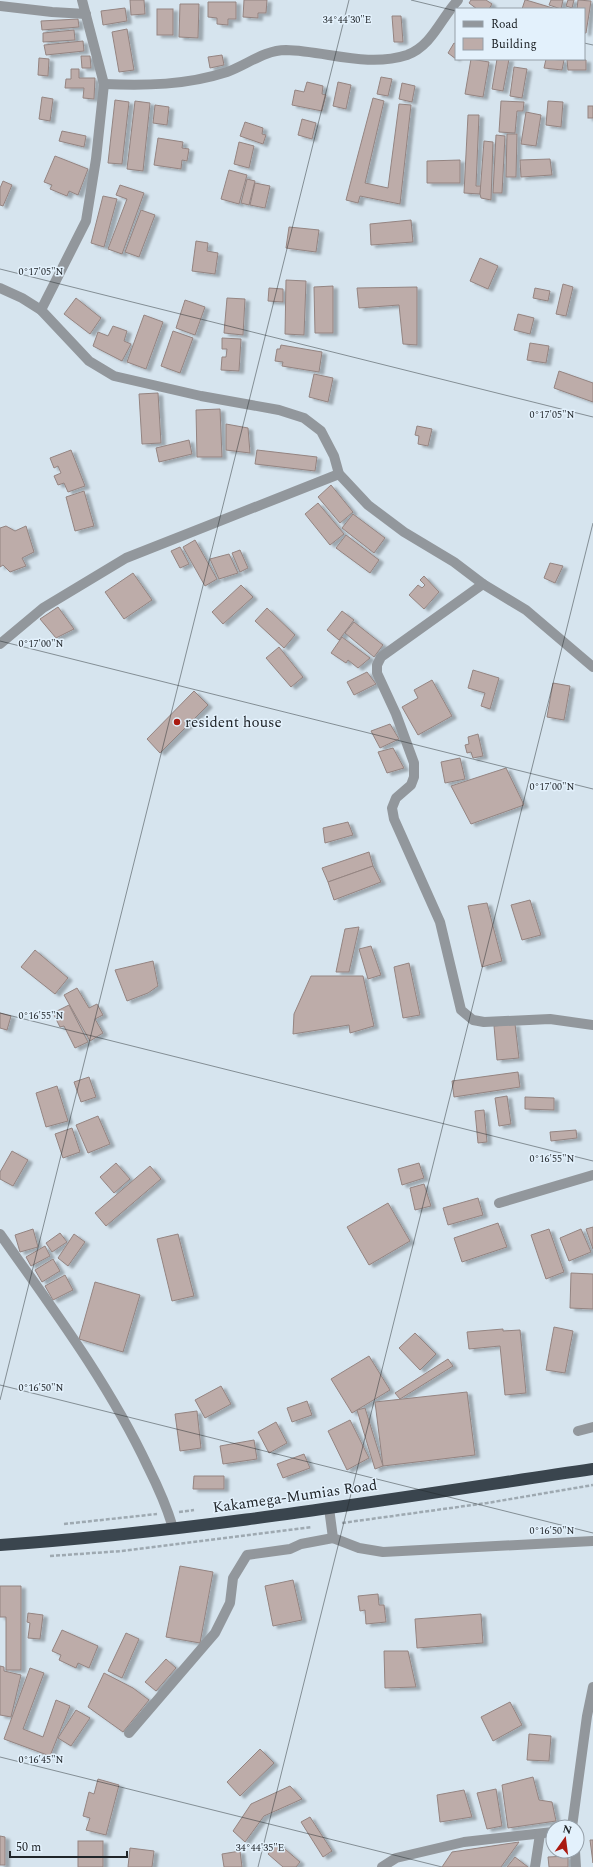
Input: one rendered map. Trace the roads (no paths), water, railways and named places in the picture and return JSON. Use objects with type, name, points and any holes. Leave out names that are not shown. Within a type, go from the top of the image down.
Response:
[{"type":"highway","name":"Kakamega-Mumias Road","points":[[0,1545],[72,1540],[174,1528],[329,1508],[593,1469]]},
{"type":"street","points":[[41,310],[86,221],[96,159],[104,84],[82,0]]},
{"type":"street","points":[[104,84],[142,86],[187,82],[228,72],[259,56],[285,50],[378,61],[408,54],[429,40],[458,0]]},
{"type":"street","points":[[0,6],[86,14]]},
{"type":"street","points":[[0,288],[22,298],[41,310],[89,361],[114,376],[201,396],[279,410],[304,418],[322,431],[334,456],[339,474],[368,505],[404,532],[454,562],[482,584],[526,610],[593,667]]},
{"type":"street","points":[[0,644],[43,608],[126,558],[339,474]]},
{"type":"street","points":[[482,584],[381,657],[377,665],[377,673],[396,714],[414,762],[414,777],[411,785],[396,798],[392,808],[394,819],[440,922],[461,1010],[473,1020],[484,1022],[550,1019],[593,1025]]},
{"type":"street","points":[[499,1203],[593,1175]]},
{"type":"street","points":[[0,1234],[59,1318],[105,1388],[134,1436],[169,1513],[174,1528]]},
{"type":"street","points":[[578,1431],[593,1427]]},
{"type":"street","points":[[329,1508],[333,1538]]},
{"type":"street","points":[[129,1733],[215,1633],[230,1603],[234,1578],[248,1555],[290,1549],[301,1544],[333,1538],[359,1548],[383,1552],[593,1541]]},
{"type":"street","points":[[573,1819],[593,1687]]},
{"type":"street","points":[[382,1867],[396,1858],[464,1842],[545,1833]]},
{"type":"street","points":[[535,1867],[540,1834]]},
{"type":"place","name":"resident house","points":[[177,722]]}]
